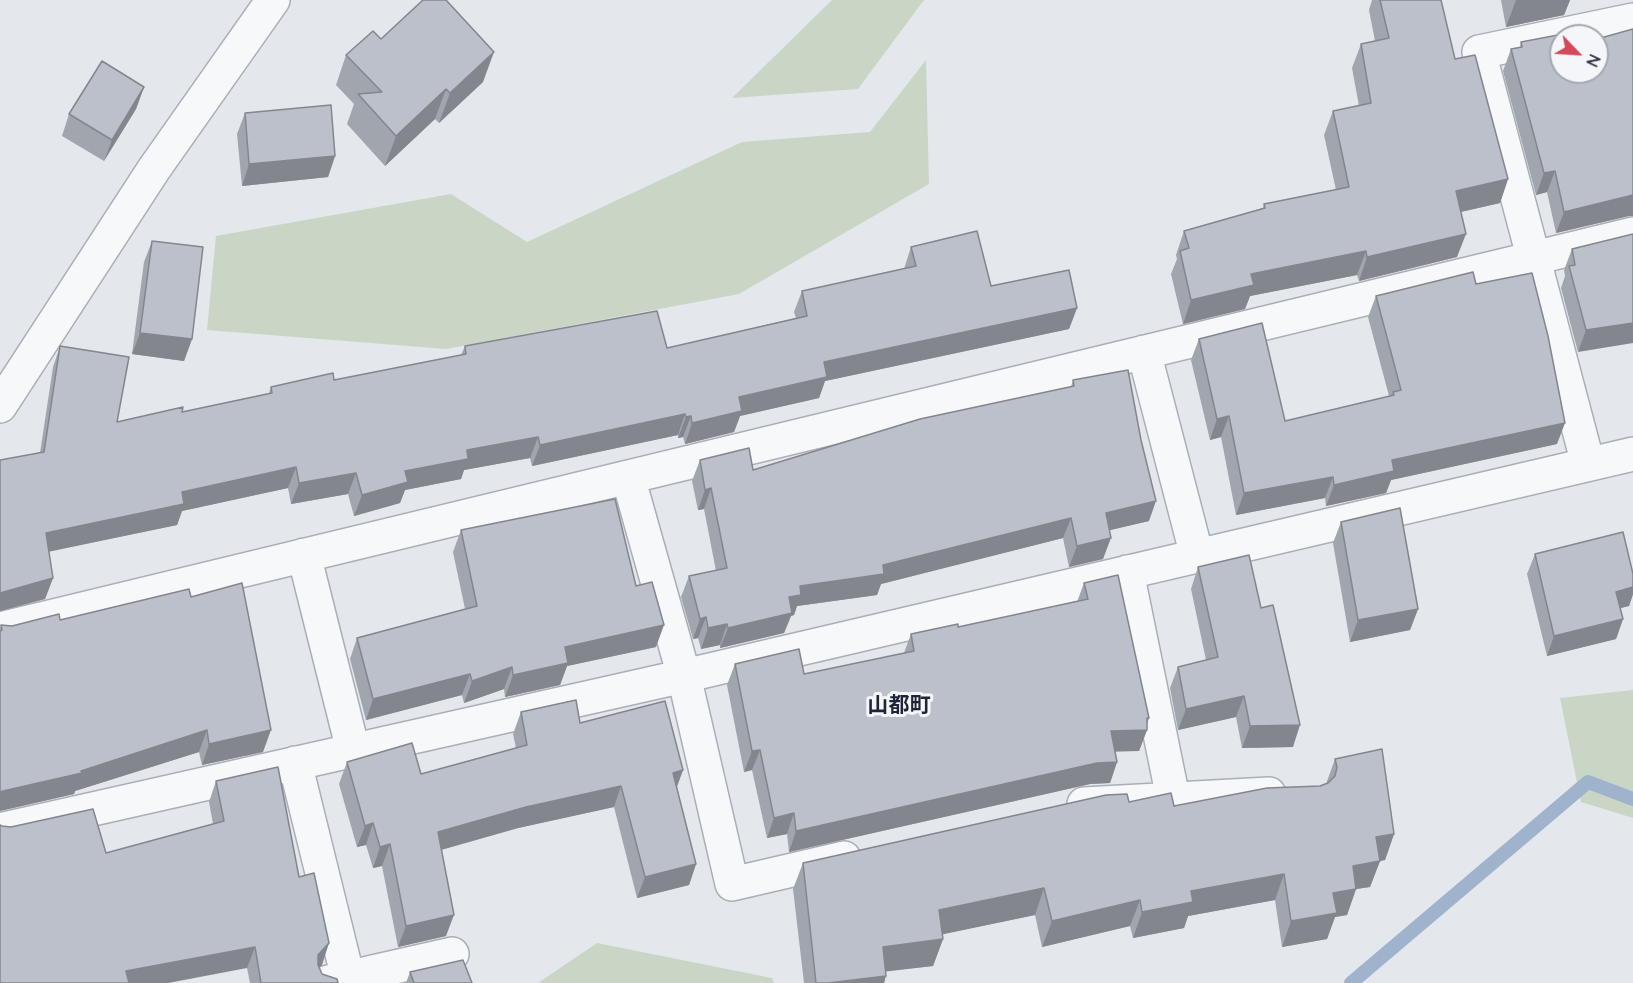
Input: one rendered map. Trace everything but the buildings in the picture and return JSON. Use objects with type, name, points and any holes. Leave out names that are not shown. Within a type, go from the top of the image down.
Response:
[{"type":"street","points":[[0,406],[154,169],[273,0]]},
{"type":"street","points":[[1588,464],[1479,52],[1633,20]]},
{"type":"street","points":[[0,629],[1633,234]]},
{"type":"street","points":[[1144,352],[1197,556]]},
{"type":"street","points":[[0,830],[684,676],[1633,454]]},
{"type":"street","points":[[628,477],[684,676],[732,884],[872,852]]},
{"type":"street","points":[[304,555],[353,750]]},
{"type":"street","points":[[1127,572],[1173,798]]},
{"type":"street","points":[[295,763],[337,980],[452,954]]},
{"type":"street","points":[[1059,810],[1094,802],[1298,793]]},
{"type":"green space","points":[[832,0],[924,0],[858,89],[732,98]]},
{"type":"green space","points":[[926,60],[929,184],[739,294],[446,349],[207,330],[216,236],[451,194],[527,242],[742,142],[870,132]]},
{"type":"green space","points":[[1633,690],[1633,818],[1581,802],[1560,698]]},
{"type":"green space","points":[[597,943],[772,978],[774,983],[538,983]]},
{"type":"waterway","points":[[1351,983],[1588,782],[1633,799]]},
{"type":"district","name":"山都町","points":[[899,706]]}]
